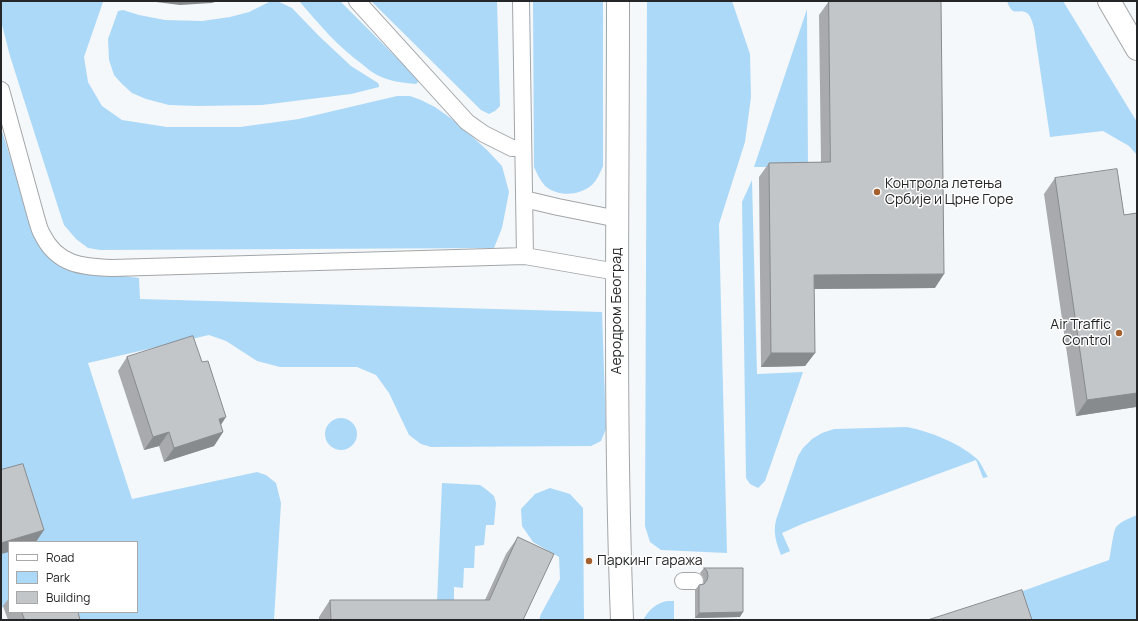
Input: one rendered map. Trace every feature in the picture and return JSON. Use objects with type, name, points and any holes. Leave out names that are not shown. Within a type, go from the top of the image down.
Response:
[{"type":"street","name":"Аеродром Београд","points":[[618,1],[617,315],[618,464],[622,620]]},
{"type":"street","points":[[1109,1],[1137,49]]},
{"type":"lane","points":[[357,1],[467,122],[484,134],[512,148],[523,148]]},
{"type":"lane","points":[[521,1],[525,256]]},
{"type":"lane","points":[[1,90],[42,234],[52,250],[60,258],[70,263],[90,268],[112,268],[525,256],[617,272]]},
{"type":"lane","points":[[524,199],[618,219]]},
{"type":"green space","points":[[1,1],[103,2],[84,57],[88,82],[102,106],[122,120],[167,127],[240,127],[299,119],[397,96],[410,96],[435,107],[456,122],[502,166],[509,192],[502,228],[494,248],[100,250],[88,248],[76,239],[64,225],[10,56],[1,21]]},
{"type":"green space","points":[[271,1],[277,1],[292,8],[351,66],[378,83],[379,87],[351,94],[262,105],[169,105],[146,99],[132,93],[114,75],[109,60],[108,39],[118,11],[123,10],[165,20],[202,21],[230,17],[249,12]]},
{"type":"green space","points":[[299,1],[340,1],[418,79],[418,82],[416,84],[386,79],[373,73],[337,42]]},
{"type":"green space","points":[[371,1],[497,1],[500,106],[489,114],[481,110]]},
{"type":"green space","points":[[533,1],[603,1],[603,166],[597,179],[592,185],[587,189],[575,193],[568,194],[550,190],[543,184],[534,167]]},
{"type":"green space","points":[[647,1],[732,1],[750,54],[751,97],[745,142],[719,224],[727,553],[661,550],[650,542],[645,526]]},
{"type":"green space","points":[[1007,1],[1063,1],[1137,122],[1137,155],[1129,146],[1103,131],[1050,137],[1034,28],[1030,16],[1027,13],[1011,10]]},
{"type":"green space","points":[[807,9],[808,167],[754,167]]},
{"type":"green space","points":[[1,128],[36,239],[67,269],[139,278],[140,299],[602,312],[606,429],[601,441],[591,446],[431,447],[421,444],[409,435],[389,393],[376,375],[357,367],[280,367],[257,361],[226,341],[209,335],[88,363],[132,499],[257,472],[266,475],[276,483],[281,503],[274,620],[63,620],[61,613],[138,613],[138,541],[8,541],[8,605],[1,608]]},
{"type":"green space","points":[[752,180],[757,374],[803,372],[765,481],[758,488],[750,484],[746,478],[742,202]]},
{"type":"green space","points":[[338,418],[344,418],[354,425],[357,434],[356,440],[350,447],[344,450],[338,450],[328,443],[325,437],[325,431],[332,421]]},
{"type":"green space","points":[[907,427],[934,435],[961,447],[978,460],[988,477],[983,478],[976,460],[802,524],[782,533],[790,551],[781,555],[776,538],[776,520],[798,456],[803,448],[812,439],[822,433],[834,429]]},
{"type":"green space","points":[[442,483],[480,485],[494,496],[496,503],[494,525],[486,525],[484,545],[475,546],[474,568],[464,568],[463,588],[454,587],[454,602],[437,602]]},
{"type":"green space","points":[[550,488],[570,494],[583,508],[584,620],[539,620],[560,579],[559,557],[533,542],[522,526],[521,509],[535,494]]},
{"type":"green space","points":[[1137,515],[1137,620],[1015,620],[1006,597],[1109,560],[1113,536],[1117,526]]},
{"type":"green space","points":[[674,601],[674,620],[643,620],[659,603]]},
{"type":"building","name":"Контрола летења Србије и Црне Горе","points":[[829,1],[941,1],[944,274],[814,275],[815,353],[771,353],[769,163],[830,162]]},
{"type":"building","points":[[1117,169],[1124,215],[1137,213],[1137,393],[1087,400],[1055,178]]},
{"type":"building","points":[[193,336],[202,362],[208,361],[226,417],[219,419],[223,432],[174,448],[169,432],[153,437],[127,357]]},
{"type":"building","points":[[23,464],[44,530],[1,543],[1,470]]},
{"type":"building","points":[[518,537],[554,554],[523,620],[331,620],[330,600],[489,600]]},
{"type":"building","points":[[704,568],[743,568],[743,612],[699,613],[699,585],[704,584],[708,576],[707,571]]},
{"type":"building","points":[[1022,590],[1032,620],[928,620]]},
{"type":"building","points":[[22,613],[78,613],[80,620],[25,620]]},
{"type":"place","name":"Контрола летења Србије и Црне Горе","points":[[877,192]]},
{"type":"place","name":"Air Traffic Control","points":[[1119,333]]},
{"type":"place","name":"Паркинг гаража","points":[[589,561]]}]
